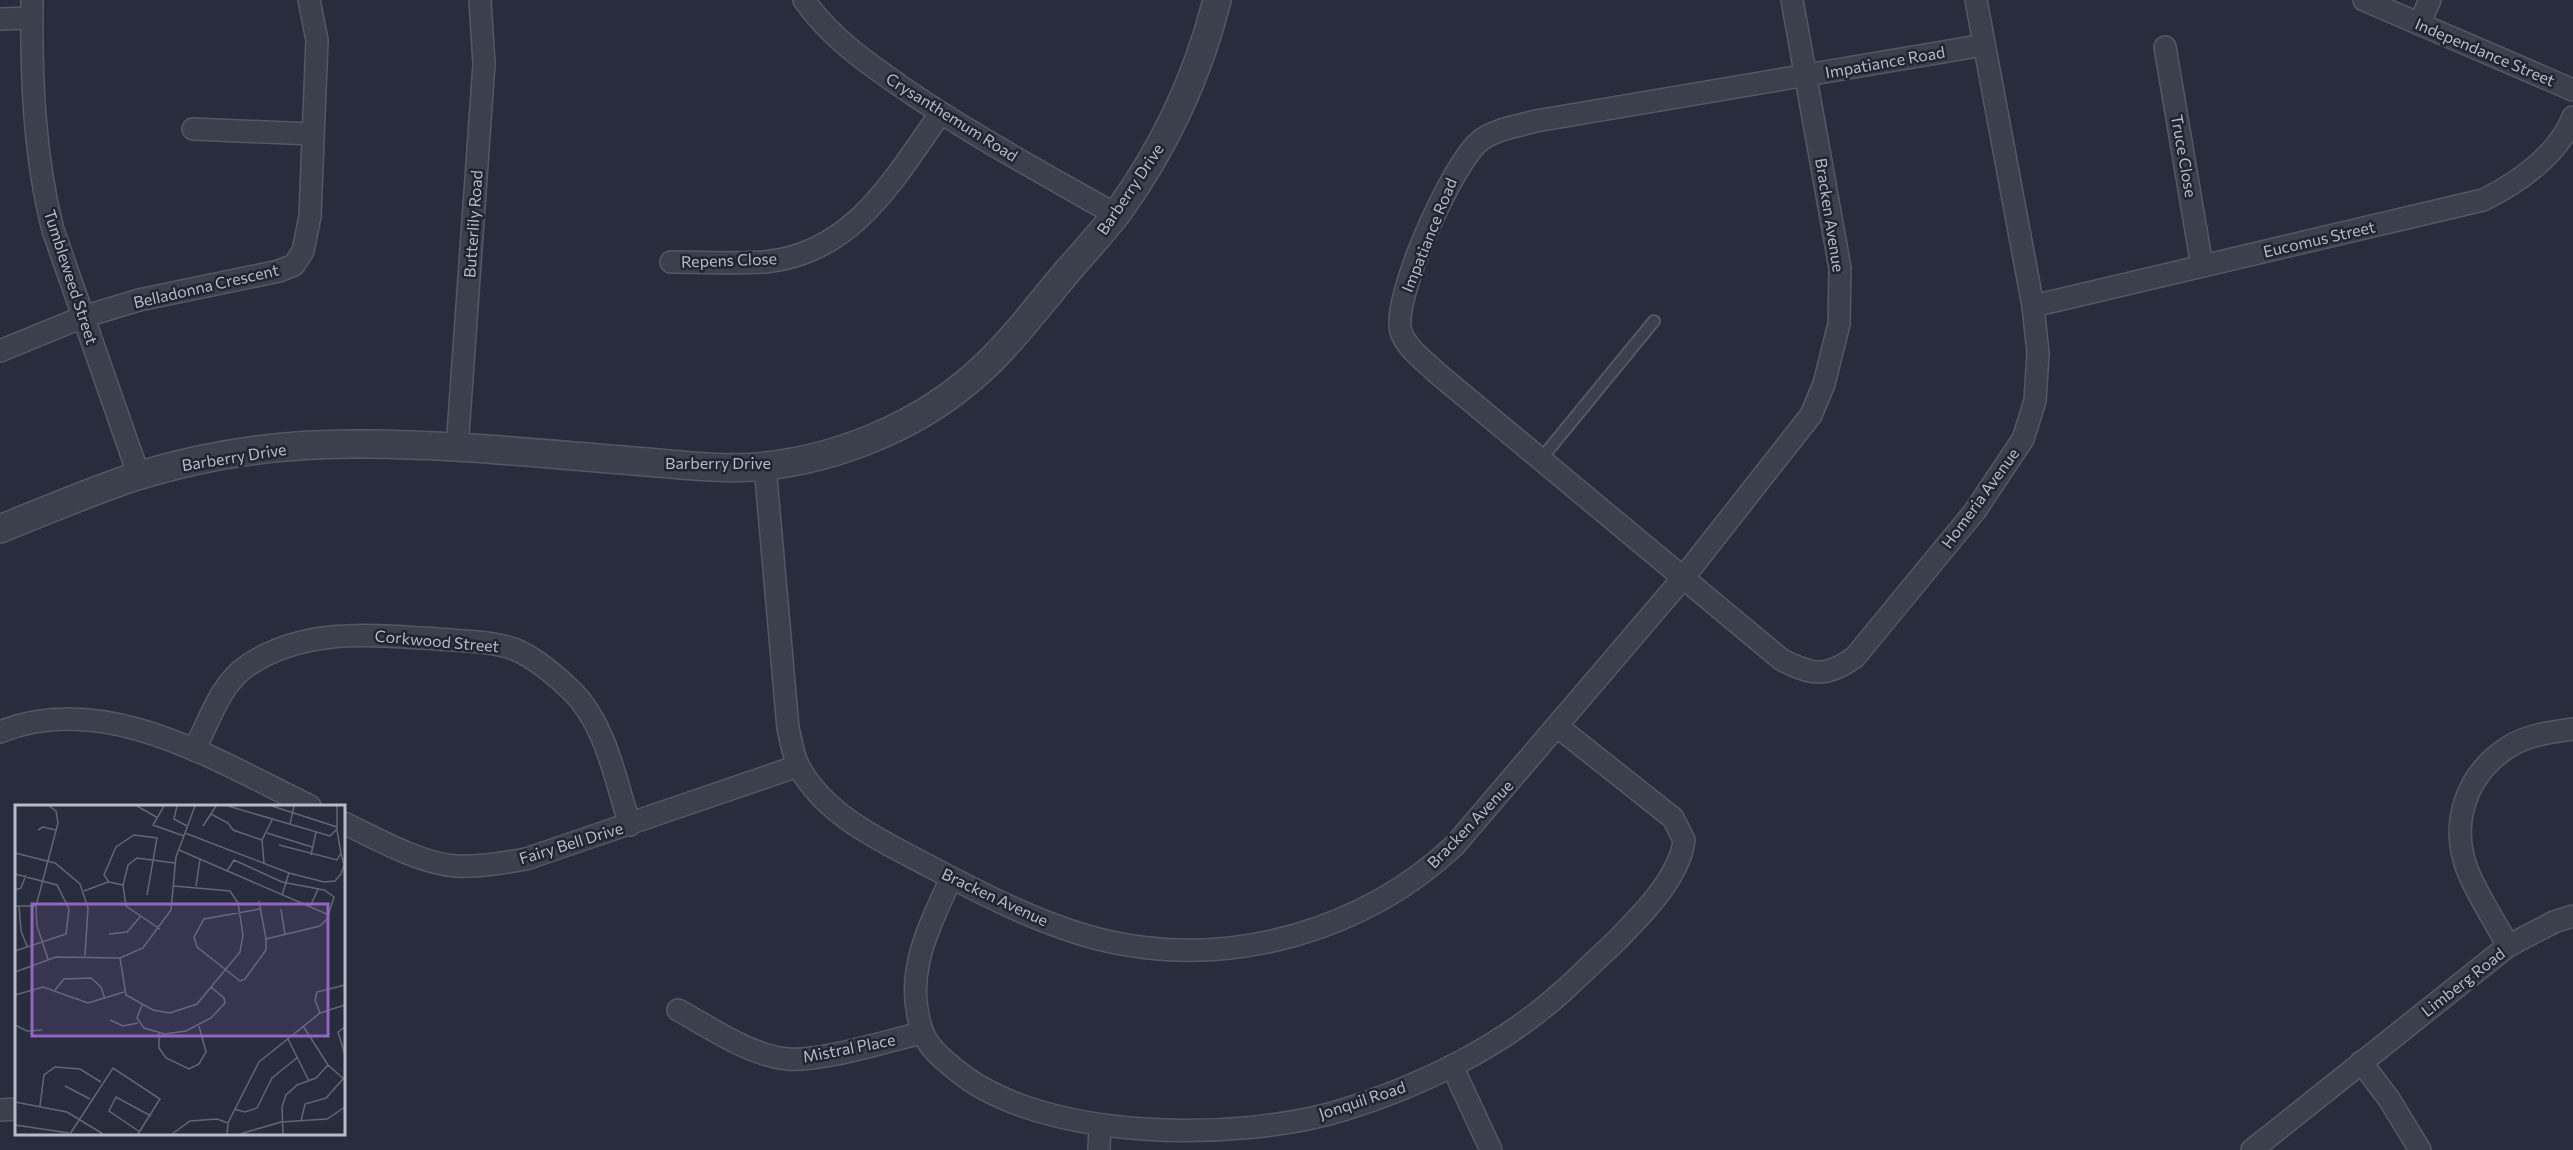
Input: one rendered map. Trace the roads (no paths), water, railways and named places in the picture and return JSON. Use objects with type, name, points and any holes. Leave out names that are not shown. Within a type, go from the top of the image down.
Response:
[{"type":"street","name":"Belladonna Crescent","points":[[0,351],[83,317],[139,300],[279,271],[294,265],[303,251],[310,216],[317,40],[309,0]]},
{"type":"street","name":"Butterlily Road","points":[[457,449],[484,64],[480,0]]},
{"type":"street","name":"Crysanthemum Road","points":[[804,0],[819,21],[852,52],[940,114],[1116,215]]},
{"type":"street","name":"Barberry Drive","points":[[0,529],[139,476],[210,459],[267,449],[361,444],[687,465],[765,466],[816,456],[861,442],[905,424],[968,382],[1003,348],[1116,215],[1147,170],[1176,115],[1204,48],[1217,0]]},
{"type":"street","name":"Bracken Avenue","points":[[765,466],[788,728],[798,766],[814,789],[852,825],[951,878],[1050,923],[1109,941],[1148,948],[1196,950],[1246,946],[1297,935],[1357,913],[1396,892],[1432,867],[1455,845],[1683,578],[1811,415],[1832,361],[1839,324],[1840,268],[1792,0]]},
{"type":"street","name":"Homeria Avenue","points":[[1683,578],[1782,660],[1807,672],[1836,670],[1855,657],[1975,511],[2024,439],[2035,401],[2038,353],[2033,306],[1976,0]]},
{"type":"street","name":"Independance Street","points":[[2364,0],[2573,90]]},
{"type":"street","points":[[2419,24],[2430,0]]},
{"type":"street","points":[[0,19],[32,9]]},
{"type":"street","name":"Tumbleweed Street","points":[[32,9],[36,121],[43,191],[53,230],[139,476]]},
{"type":"street","name":"Impatiance Road","points":[[1683,578],[1437,373],[1409,346],[1401,331],[1400,312],[1406,286],[1449,182],[1460,162],[1480,141],[1494,133],[1536,121],[1984,45]]},
{"type":"street","name":"Truce Close","points":[[2165,47],[2202,266]]},
{"type":"street","name":"Repens Close","points":[[671,262],[764,261],[797,255],[822,246],[854,224],[878,201],[940,114]]},
{"type":"street","name":"Eucomus Street","points":[[2033,306],[2483,200],[2504,190],[2555,146],[2568,129],[2573,117]]},
{"type":"street","points":[[193,129],[312,134]]},
{"type":"street","name":"Corkwood Street","points":[[195,750],[225,688],[245,667],[274,650],[313,638],[360,634],[465,641],[511,648],[537,663],[573,692],[597,723],[630,825]]},
{"type":"street","points":[[0,732],[50,721],[96,721],[141,730],[195,750],[306,805]]},
{"type":"street","name":"Jonquil Road","points":[[951,878],[920,947],[914,975],[915,996],[922,1032],[938,1055],[972,1083],[1022,1107],[1100,1125],[1159,1130],[1259,1128],[1341,1111],[1452,1066],[1480,1052],[1561,994],[1631,924],[1672,874],[1683,851],[1684,840],[1673,818],[1558,727]]},
{"type":"street","points":[[2508,946],[2467,870],[2459,839],[2460,815],[2471,785],[2482,769],[2507,747],[2524,739],[2573,729]]},
{"type":"street","name":"Fairy Bell Drive","points":[[345,823],[401,851],[454,866],[482,866],[526,859],[798,766]]},
{"type":"street","name":"Limberg Road","points":[[2252,1150],[2508,946],[2554,921],[2573,916]]},
{"type":"street","name":"Mistral Place","points":[[678,1010],[738,1042],[786,1059],[806,1059],[922,1032]]},
{"type":"street","points":[[2361,1062],[2389,1100],[2420,1150]]},
{"type":"street","points":[[1452,1066],[1491,1150]]},
{"type":"street","points":[[0,1110],[15,1109]]},
{"type":"street","points":[[1099,1150],[1100,1125]]},
{"type":"lane","points":[[1541,459],[1654,321]]}]
